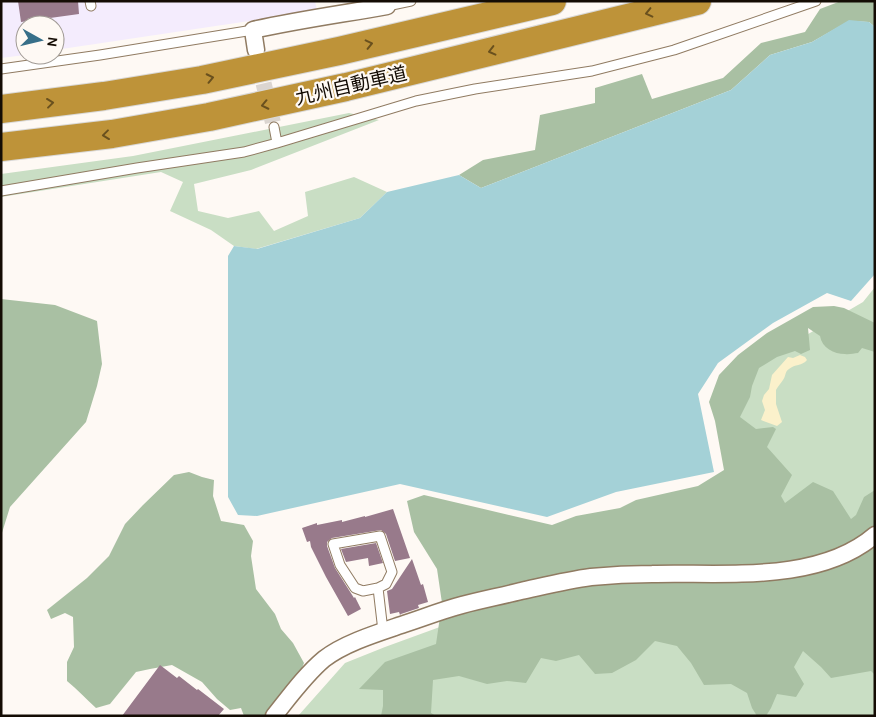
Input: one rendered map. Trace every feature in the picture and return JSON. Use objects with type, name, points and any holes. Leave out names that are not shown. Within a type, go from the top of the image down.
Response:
[{"type":"highway","name":"九州自動車道","points":[[1,109],[104,96],[202,80],[339,51],[552,1]]},
{"type":"highway","name":"九州自動車道","points":[[1,147],[112,134],[209,117],[346,87],[697,1]]},
{"type":"street","points":[[256,50],[253,30],[387,4]]},
{"type":"street","points":[[274,716],[305,678],[324,659],[343,647],[383,631],[460,606],[590,577],[760,572],[803,567],[838,558],[865,544],[875,535]]},
{"type":"lane","points":[[387,4],[411,1]]},
{"type":"lane","points":[[1,191],[244,152],[416,101],[475,89],[592,71],[674,50],[816,1]]},
{"type":"lane","points":[[1,68],[100,55],[253,30]]},
{"type":"lane","points":[[274,127],[277,143]]},
{"type":"lane","points":[[380,536],[392,572],[386,584],[378,588],[363,591],[355,588],[340,565],[333,544],[380,536]]},
{"type":"lane","points":[[378,588],[383,631]]},
{"type":"shaded area","points":[[1,1],[315,1],[317,11],[65,49],[65,15],[15,15],[15,56],[1,58]]},
{"type":"green space","points":[[841,1],[875,1],[875,27],[869,22],[849,21],[812,42],[770,55],[731,90],[481,188],[459,175],[483,160],[535,150],[540,115],[595,103],[595,88],[642,74],[652,99],[723,78],[761,43],[805,32],[820,9]]},
{"type":"green space","points":[[349,113],[379,120],[251,170],[194,184],[198,211],[228,218],[259,211],[274,231],[308,216],[305,192],[354,177],[387,192],[360,218],[256,249],[234,246],[211,230],[170,211],[183,182],[161,172],[1,197],[1,174],[133,156]]},
{"type":"green space","points":[[875,287],[875,716],[298,716],[345,663],[459,620],[733,504],[733,416],[755,365],[863,302]]},
{"type":"green space","points":[[1,299],[55,305],[97,321],[102,364],[86,422],[10,507],[1,536]]},
{"type":"green space","points":[[834,306],[844,308],[875,323],[875,352],[862,348],[858,353],[841,354],[826,347],[820,336],[808,328],[810,350],[801,354],[795,351],[777,357],[759,368],[750,397],[740,417],[756,429],[773,427],[776,429],[767,447],[792,475],[781,496],[785,503],[813,482],[833,491],[851,519],[856,515],[864,497],[875,490],[875,675],[871,671],[831,678],[803,651],[794,667],[804,684],[796,697],[777,694],[766,716],[757,716],[747,693],[731,684],[704,685],[691,663],[677,646],[655,641],[636,660],[612,673],[595,674],[579,655],[556,661],[541,658],[526,683],[507,681],[487,684],[459,676],[433,680],[431,713],[436,716],[381,716],[383,690],[359,689],[385,662],[436,644],[442,603],[437,569],[414,532],[407,501],[424,495],[552,525],[576,516],[620,508],[636,500],[698,486],[724,470],[715,421],[709,402],[719,375],[738,355],[767,333],[813,307]]},
{"type":"green space","points":[[189,472],[214,480],[213,496],[221,521],[244,525],[253,541],[251,556],[256,589],[275,614],[281,629],[293,643],[304,663],[300,673],[265,716],[244,716],[241,708],[230,710],[202,682],[172,665],[136,672],[110,704],[96,708],[67,681],[67,662],[74,647],[73,617],[65,613],[51,619],[47,610],[87,578],[109,556],[125,524],[143,505],[174,475]]},
{"type":"sand","points":[[800,355],[807,360],[788,370],[776,390],[776,404],[782,422],[777,426],[761,420],[765,410],[762,401],[769,389],[772,375],[788,357],[793,358]]},
{"type":"water","points":[[849,20],[869,22],[875,27],[875,274],[851,301],[827,293],[773,323],[718,363],[698,394],[714,472],[616,492],[547,517],[400,484],[257,516],[238,515],[228,497],[228,256],[234,246],[257,249],[360,218],[387,192],[459,175],[481,188],[731,90],[770,55],[812,42]]},
{"type":"building","points":[[18,1],[78,1],[79,14],[65,16],[20,15]]},
{"type":"building","points":[[393,509],[410,558],[395,561],[386,534],[381,530],[332,538],[327,542],[335,568],[361,609],[348,616],[326,577],[311,547],[310,541],[307,542],[302,528],[317,523],[317,525],[342,520],[342,522]]},
{"type":"building","points":[[376,543],[383,563],[369,566],[368,558],[346,562],[341,549]]},
{"type":"building","points":[[412,559],[421,585],[423,584],[428,602],[418,605],[419,608],[400,615],[399,612],[390,614],[387,591],[392,589]]},
{"type":"building","points":[[160,665],[177,678],[179,676],[198,689],[224,709],[218,716],[122,716]]},
{"type":"tunnel","points":[[258,60],[274,127]]}]
